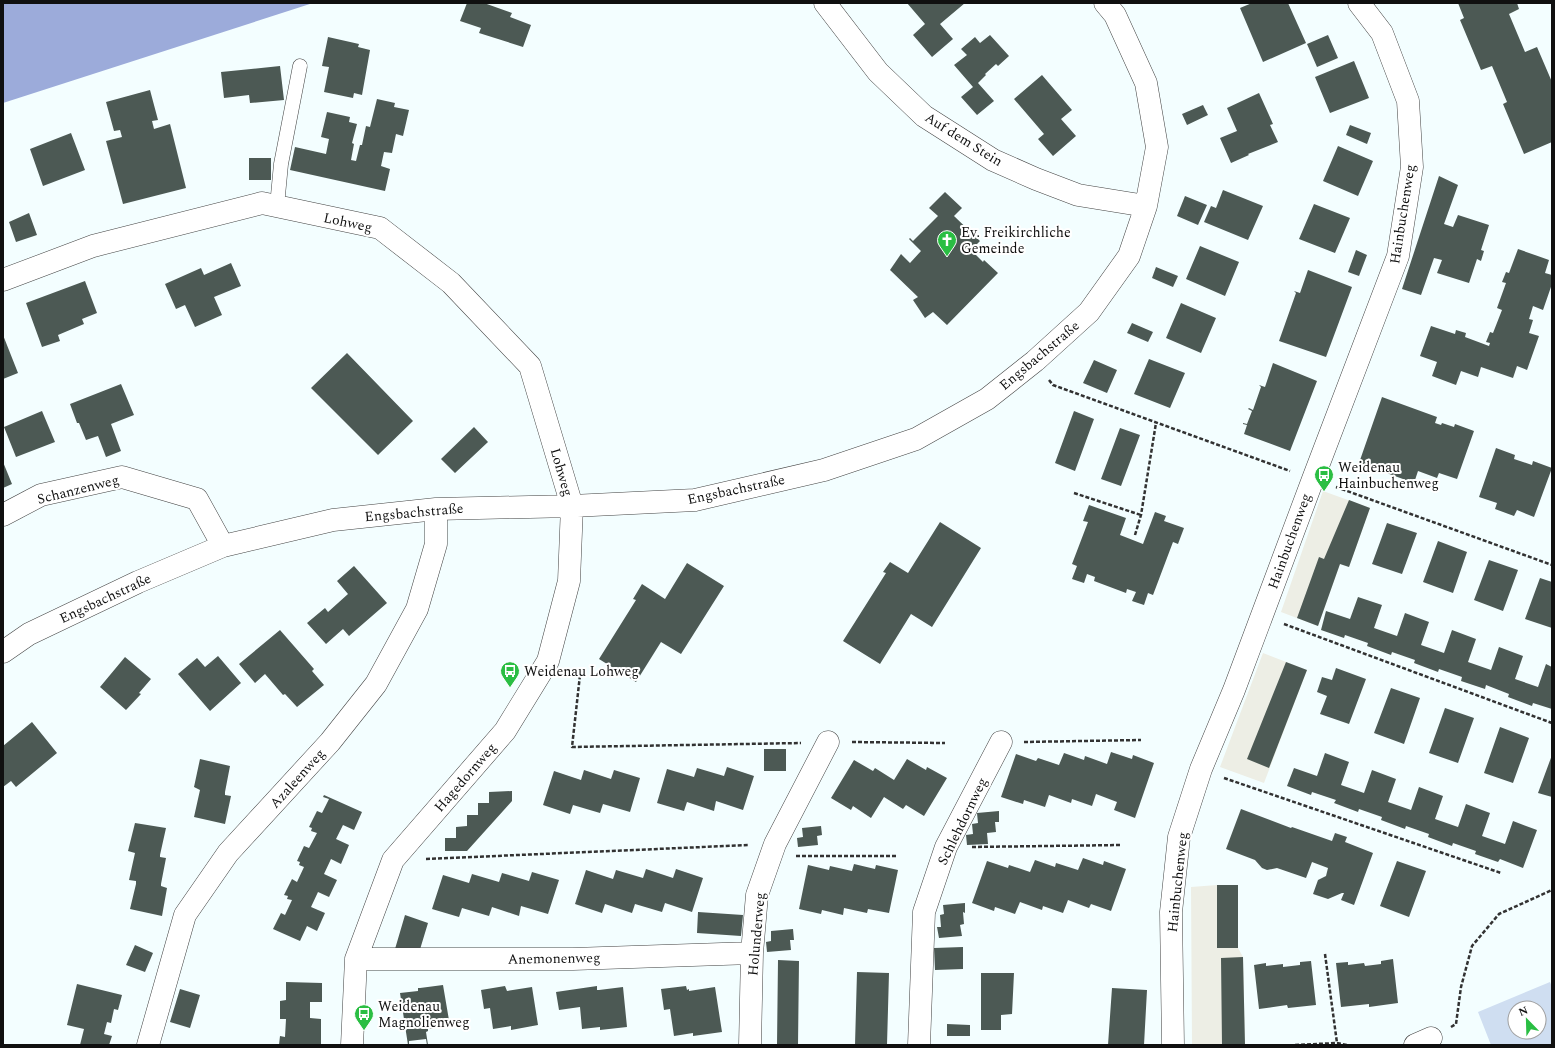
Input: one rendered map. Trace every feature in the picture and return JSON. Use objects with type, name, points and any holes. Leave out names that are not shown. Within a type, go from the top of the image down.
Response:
[{"type":"street","name":"Auf dem Stein","points":[[825,3],[878,72],[924,116],[993,160],[1078,195],[1146,206]]},
{"type":"street","name":"Engsbachstraße","points":[[3,652],[36,631],[138,582],[223,546],[333,520],[436,509],[572,506],[695,500],[824,470],[916,439],[986,399],[1035,361],[1089,312],[1129,256],[1146,206],[1157,147],[1146,82],[1115,15],[1105,3]]},
{"type":"street","name":"Hainbuchenweg","points":[[1173,1045],[1172,912],[1179,837],[1201,769],[1234,690],[1398,256],[1412,167],[1408,101],[1382,33],[1360,3]]},
{"type":"street","name":"Lohweg","points":[[3,280],[93,246],[262,203],[380,228],[451,283],[530,366],[572,506]]},
{"type":"street","name":"Schanzenweg","points":[[3,515],[41,495],[122,476],[197,499],[223,546]]},
{"type":"street","name":"Hagedornweg","points":[[352,1045],[356,959],[393,860],[505,731],[548,660],[570,581],[572,506]]},
{"type":"street","name":"Azaleenweg","points":[[148,1045],[185,914],[228,853],[330,742],[376,684],[417,609],[436,544],[436,509]]},
{"type":"street","name":"Holunderweg","points":[[750,1045],[752,953],[757,895],[773,850],[828,742]]},
{"type":"street","name":"Schlehdornweg","points":[[919,1045],[924,912],[946,847],[1001,742]]},
{"type":"street","name":"Anemonenweg","points":[[356,959],[573,959],[752,953]]},
{"type":"lane","points":[[278,206],[281,164],[300,66]]},
{"type":"path","points":[[1053,385],[1313,479]]},
{"type":"path","points":[[1135,535],[1141,515],[1156,422]]},
{"type":"path","points":[[1340,489],[1552,565]]},
{"type":"path","points":[[1074,493],[1141,515]]},
{"type":"path","points":[[1284,624],[1552,723]]},
{"type":"path","points":[[546,664],[580,675],[572,747],[828,742],[945,743]]},
{"type":"path","points":[[1001,742],[1141,740]]},
{"type":"path","points":[[1225,779],[1501,873]]},
{"type":"path","points":[[946,847],[1121,845]]},
{"type":"path","points":[[435,858],[773,850],[898,856]]},
{"type":"path","points":[[1423,1041],[1456,1024],[1461,987],[1472,946],[1499,914],[1552,890]]},
{"type":"path","points":[[1325,954],[1337,1043]]},
{"type":"path","points":[[1295,1045],[1337,1043],[1347,1045]]},
{"type":"shaded area","points":[[3,3],[313,3],[3,103]]},
{"type":"shaded area","points":[[1323,491],[1370,508],[1349,567],[1340,564],[1318,626],[1281,612]]},
{"type":"shaded area","points":[[1263,653],[1307,670],[1264,783],[1220,767]]},
{"type":"shaded area","points":[[1238,885],[1238,948],[1243,957],[1245,1045],[1192,1045],[1191,887]]},
{"type":"shaded area","points":[[1550,982],[1552,987],[1552,1045],[1491,1045],[1478,1012]]},
{"type":"building","points":[[467,3],[484,3],[512,13],[510,17],[531,25],[523,47],[479,33],[481,28],[460,21]]},
{"type":"building","points":[[907,3],[965,3],[940,24],[953,39],[932,57],[913,35],[925,24]]},
{"type":"building","points":[[1252,3],[1288,3],[1306,43],[1263,62],[1240,8]]},
{"type":"building","points":[[1458,3],[1517,3],[1519,9],[1509,14],[1525,52],[1537,47],[1552,82],[1552,142],[1524,154],[1503,104],[1507,102],[1492,66],[1481,70],[1460,20],[1464,18]]},
{"type":"building","points":[[990,35],[1009,56],[998,66],[996,64],[978,83],[994,101],[977,115],[961,97],[973,87],[954,65],[967,55],[961,49],[975,37],[980,43]]},
{"type":"building","points":[[1328,35],[1338,58],[1317,67],[1307,44]]},
{"type":"building","points":[[328,37],[359,44],[358,47],[370,50],[362,95],[354,93],[353,98],[324,92],[329,67],[322,66]]},
{"type":"building","points":[[1354,61],[1369,98],[1330,113],[1315,77]]},
{"type":"building","points":[[280,66],[284,100],[250,103],[249,95],[224,98],[221,72]]},
{"type":"building","points":[[1042,75],[1072,110],[1061,119],[1076,136],[1053,156],[1038,139],[1044,134],[1014,99]]},
{"type":"building","points":[[150,90],[158,120],[152,121],[154,129],[170,124],[186,188],[123,204],[106,141],[122,137],[120,130],[114,131],[106,102]]},
{"type":"building","points":[[1259,93],[1273,124],[1270,125],[1278,142],[1248,154],[1249,155],[1231,163],[1220,138],[1237,131],[1227,108]]},
{"type":"building","points":[[377,99],[395,103],[394,107],[409,110],[403,136],[396,134],[392,153],[384,152],[381,166],[390,169],[385,191],[290,170],[295,147],[326,154],[329,139],[321,137],[327,112],[350,117],[349,122],[357,124],[352,143],[354,144],[351,160],[356,161],[360,145],[362,145],[366,126],[370,127]]},
{"type":"building","points":[[1203,105],[1208,115],[1187,125],[1182,114]]},
{"type":"building","points":[[1350,125],[1371,133],[1367,144],[1346,135]]},
{"type":"building","points":[[71,133],[85,170],[43,186],[30,149]]},
{"type":"building","points":[[1338,146],[1373,161],[1358,196],[1323,181]]},
{"type":"building","points":[[249,158],[271,158],[271,180],[249,180]]},
{"type":"building","points":[[1439,176],[1458,185],[1444,224],[1453,227],[1458,215],[1489,225],[1481,250],[1484,251],[1481,261],[1477,259],[1469,283],[1437,273],[1442,260],[1434,258],[1421,295],[1402,289]]},
{"type":"building","points":[[1223,190],[1263,206],[1248,240],[1204,222],[1211,206],[1216,208]]},
{"type":"building","name":"Ev. Freikirchliche Gemeinde","points":[[945,192],[962,208],[954,216],[980,241],[971,250],[983,262],[984,260],[998,273],[947,325],[933,312],[925,318],[913,300],[918,297],[890,270],[901,254],[910,263],[921,251],[909,239],[910,238],[913,241],[938,216],[929,208]]},
{"type":"building","points":[[1185,196],[1207,205],[1198,225],[1177,216]]},
{"type":"building","points":[[1314,204],[1350,218],[1335,253],[1299,239]]},
{"type":"building","points":[[29,213],[37,235],[16,242],[9,222]]},
{"type":"building","points":[[1200,246],[1239,262],[1225,296],[1186,279]]},
{"type":"building","points":[[1518,249],[1549,260],[1545,273],[1552,275],[1552,284],[1543,310],[1533,306],[1529,319],[1533,320],[1529,333],[1539,336],[1527,370],[1517,366],[1513,378],[1481,367],[1478,377],[1461,371],[1456,385],[1432,376],[1437,362],[1420,356],[1431,326],[1455,334],[1456,330],[1466,333],[1465,337],[1489,346],[1490,343],[1486,342],[1490,332],[1493,333],[1502,310],[1497,308],[1506,283],[1502,282],[1506,272],[1509,273]]},
{"type":"building","points":[[1356,250],[1367,255],[1359,276],[1348,272]]},
{"type":"building","points":[[231,263],[241,286],[214,297],[222,315],[195,327],[185,305],[176,309],[165,284],[201,268],[204,275]]},
{"type":"building","points":[[1156,267],[1178,276],[1173,287],[1152,278]]},
{"type":"building","points":[[1308,270],[1352,287],[1326,357],[1279,341],[1296,293],[1294,291],[1300,293]]},
{"type":"building","points":[[85,281],[97,313],[82,319],[84,324],[58,335],[60,341],[42,347],[26,303]]},
{"type":"building","points":[[1181,303],[1216,318],[1201,353],[1166,338]]},
{"type":"building","points":[[1132,323],[1153,332],[1148,342],[1127,333]]},
{"type":"building","points":[[3,335],[18,373],[3,379]]},
{"type":"building","points":[[347,353],[413,421],[378,455],[311,388]]},
{"type":"building","points":[[1149,359],[1185,373],[1170,408],[1134,394]]},
{"type":"building","points":[[1094,360],[1117,370],[1107,393],[1083,383]]},
{"type":"building","points":[[1273,363],[1317,381],[1290,451],[1244,434],[1247,425],[1243,423],[1247,424],[1252,411],[1248,409],[1253,410],[1261,387],[1259,385],[1265,387]]},
{"type":"building","points":[[121,384],[134,415],[111,424],[121,451],[106,457],[98,436],[86,440],[79,423],[77,423],[70,404]]},
{"type":"building","points":[[1382,397],[1437,417],[1435,423],[1441,425],[1442,423],[1454,427],[1455,424],[1474,431],[1457,479],[1439,473],[1437,478],[1418,471],[1414,483],[1359,463]]},
{"type":"building","points":[[42,411],[55,442],[16,457],[4,427]]},
{"type":"building","points":[[1074,411],[1094,419],[1075,471],[1055,463]]},
{"type":"building","points":[[474,427],[488,442],[455,473],[441,459]]},
{"type":"building","points":[[1120,428],[1140,435],[1121,486],[1101,479]]},
{"type":"building","points":[[1496,448],[1515,455],[1514,459],[1532,465],[1533,461],[1552,468],[1534,517],[1517,510],[1514,516],[1495,509],[1497,503],[1479,497]]},
{"type":"building","points":[[3,462],[12,484],[3,488]]},
{"type":"building","points":[[1349,500],[1370,508],[1349,567],[1340,564],[1318,626],[1297,618],[1319,557],[1324,559]]},
{"type":"building","points":[[1089,505],[1126,518],[1120,535],[1143,544],[1155,512],[1166,516],[1164,521],[1184,528],[1178,544],[1173,542],[1153,595],[1148,593],[1144,605],[1132,601],[1136,592],[1127,589],[1126,593],[1094,581],[1095,577],[1087,574],[1084,583],[1072,579],[1077,566],[1072,564],[1088,522],[1083,521]]},
{"type":"building","points":[[940,522],[981,548],[932,627],[911,614],[880,664],[843,641],[886,573],[883,572],[890,562],[908,573]]},
{"type":"building","points":[[1387,523],[1417,533],[1402,574],[1372,564]]},
{"type":"building","points":[[1438,541],[1467,552],[1453,593],[1423,582]]},
{"type":"building","points":[[1489,560],[1518,570],[1503,611],[1474,600]]},
{"type":"building","points":[[687,563],[724,586],[681,654],[661,642],[636,682],[599,659],[636,600],[633,599],[642,584],[665,599]]},
{"type":"building","points":[[354,566],[387,603],[349,636],[343,629],[326,644],[307,623],[325,608],[328,612],[348,594],[337,581]]},
{"type":"building","points":[[1540,578],[1552,582],[1552,628],[1525,619]]},
{"type":"building","points":[[1358,597],[1382,605],[1374,628],[1397,636],[1405,613],[1429,622],[1421,645],[1444,653],[1452,630],[1476,639],[1468,662],[1491,670],[1499,647],[1523,656],[1515,679],[1538,687],[1546,664],[1552,667],[1552,709],[1533,703],[1532,706],[1508,697],[1509,694],[1486,685],[1485,689],[1461,681],[1462,677],[1439,669],[1438,672],[1414,663],[1415,660],[1392,652],[1391,655],[1367,646],[1368,643],[1345,635],[1344,638],[1321,630],[1326,611],[1350,619]]},
{"type":"building","points":[[280,630],[314,669],[312,671],[324,685],[297,707],[285,694],[283,695],[265,674],[255,683],[239,664]]},
{"type":"building","points":[[218,656],[241,683],[210,711],[178,674],[197,658],[205,667]]},
{"type":"building","points":[[125,657],[151,679],[139,693],[141,694],[126,710],[100,687]]},
{"type":"building","points":[[1286,662],[1307,670],[1269,768],[1247,759]]},
{"type":"building","points":[[1336,668],[1366,679],[1349,724],[1320,714],[1327,696],[1317,692],[1322,677],[1332,680]]},
{"type":"building","points":[[1391,688],[1420,698],[1404,744],[1374,733]]},
{"type":"building","points":[[1445,708],[1474,718],[1458,763],[1429,753]]},
{"type":"building","points":[[32,722],[57,753],[16,787],[11,781],[3,787],[3,746]]},
{"type":"building","points":[[1500,727],[1529,738],[1513,783],[1484,773]]},
{"type":"building","points":[[764,749],[786,749],[786,771],[764,771]]},
{"type":"building","points":[[1111,752],[1132,759],[1133,755],[1154,763],[1135,818],[1114,810],[1117,802],[1096,794],[1092,806],[1072,799],[1071,803],[1049,795],[1045,807],[1024,800],[1023,804],[1001,797],[1016,754],[1036,761],[1038,758],[1059,765],[1064,753],[1084,760],[1085,756],[1107,764]]},
{"type":"building","points":[[1325,753],[1349,762],[1341,785],[1364,793],[1372,770],[1396,779],[1388,802],[1411,810],[1419,787],[1443,796],[1435,819],[1458,827],[1466,804],[1490,813],[1482,836],[1505,844],[1513,821],[1537,830],[1523,868],[1500,859],[1498,862],[1475,854],[1476,851],[1453,843],[1452,846],[1428,837],[1429,834],[1406,826],[1405,829],[1381,820],[1382,817],[1359,809],[1358,812],[1334,803],[1336,800],[1312,792],[1311,795],[1287,786],[1294,768],[1317,776]]},
{"type":"building","points":[[1552,755],[1552,797],[1538,793]]},
{"type":"building","points":[[200,759],[230,766],[225,795],[231,796],[225,824],[194,817],[200,790],[194,787]]},
{"type":"building","points":[[907,759],[926,770],[927,767],[947,778],[924,816],[906,805],[903,809],[884,797],[871,818],[853,806],[851,810],[831,798],[854,760],[873,771],[875,768],[894,780]]},
{"type":"building","points":[[727,767],[754,776],[743,810],[716,801],[714,811],[687,802],[684,811],[657,803],[667,769],[694,777],[697,768],[724,776]]},
{"type":"building","points":[[584,770],[611,779],[614,770],[640,778],[630,812],[603,804],[600,813],[573,805],[570,814],[543,805],[554,771],[581,780]]},
{"type":"building","points":[[512,791],[512,801],[467,851],[445,851],[445,838],[456,838],[456,827],[467,826],[467,815],[478,815],[478,803],[489,803],[489,792]]},
{"type":"building","points":[[324,795],[362,812],[354,830],[343,825],[336,839],[349,845],[341,864],[331,859],[324,874],[337,880],[329,897],[318,892],[311,907],[325,913],[317,931],[307,926],[300,941],[273,929],[281,913],[285,915],[292,900],[287,899],[288,896],[284,895],[292,879],[297,882],[304,867],[299,865],[300,862],[297,861],[304,846],[309,848],[317,833],[311,831],[312,828],[309,827],[317,811],[322,813],[329,799],[323,797]]},
{"type":"building","points":[[1241,809],[1291,828],[1292,827],[1332,841],[1335,833],[1347,837],[1345,842],[1373,853],[1354,905],[1341,900],[1344,893],[1328,899],[1313,894],[1318,880],[1326,876],[1328,868],[1312,862],[1306,878],[1277,868],[1267,870],[1262,868],[1255,860],[1226,849]]},
{"type":"building","points":[[999,811],[999,822],[995,822],[996,832],[987,833],[988,844],[967,845],[966,835],[973,834],[972,824],[978,823],[977,813]]},
{"type":"building","points":[[135,823],[166,828],[160,855],[160,857],[166,858],[161,886],[167,888],[162,916],[130,909],[136,881],[129,880],[135,853],[128,851]]},
{"type":"building","points":[[821,826],[822,835],[817,836],[818,845],[798,847],[797,838],[803,837],[802,828]]},
{"type":"building","points":[[1083,858],[1103,865],[1104,861],[1126,869],[1111,911],[1091,904],[1089,908],[1068,900],[1063,913],[1043,906],[1042,910],[1020,902],[1015,914],[995,907],[994,911],[972,903],[987,861],[1008,868],[1009,865],[1030,872],[1035,860],[1055,867],[1056,863],[1078,870]]},
{"type":"building","points":[[1397,861],[1426,871],[1409,917],[1380,906]]},
{"type":"building","points":[[854,864],[875,869],[876,865],[898,870],[889,913],[868,909],[867,913],[844,908],[843,915],[822,910],[821,914],[799,909],[808,865],[829,870],[830,866],[852,871]]},
{"type":"building","points":[[646,869],[673,878],[676,869],[703,878],[692,912],[665,903],[662,912],[635,904],[632,913],[605,904],[602,913],[575,904],[586,870],[613,879],[616,870],[643,878]]},
{"type":"building","points":[[532,872],[559,880],[548,914],[521,906],[519,916],[492,907],[489,916],[462,908],[459,917],[432,909],[443,875],[469,883],[472,874],[499,882],[502,873],[529,881]]},
{"type":"building","points":[[1217,885],[1238,885],[1238,948],[1217,948]]},
{"type":"building","points":[[965,903],[965,913],[963,912],[964,924],[960,925],[962,936],[939,938],[937,927],[941,927],[940,915],[944,914],[943,905]]},
{"type":"building","points":[[698,912],[743,915],[741,936],[697,933]]},
{"type":"building","points":[[405,915],[428,923],[418,956],[395,949]]},
{"type":"building","points":[[793,929],[794,940],[790,940],[791,950],[767,952],[766,942],[771,941],[771,931]]},
{"type":"building","points":[[135,945],[153,953],[145,972],[126,965]]},
{"type":"building","points":[[963,947],[963,969],[935,970],[934,948]]},
{"type":"building","points":[[1243,957],[1245,1045],[1222,1045],[1221,958]]},
{"type":"building","points":[[1393,959],[1398,1003],[1369,1007],[1369,1004],[1341,1007],[1336,963],[1348,962],[1348,965],[1364,963],[1365,966],[1381,964],[1381,961]]},
{"type":"building","points":[[778,960],[799,961],[798,1045],[777,1045]]},
{"type":"building","points":[[1311,961],[1316,1005],[1288,1008],[1287,1005],[1259,1009],[1254,965],[1266,963],[1266,966],[1283,964],[1283,967],[1300,965],[1300,962]]},
{"type":"building","points":[[857,972],[889,973],[887,1045],[855,1045]]},
{"type":"building","points":[[981,973],[1014,973],[1012,1014],[1001,1015],[1001,1030],[981,1030]]},
{"type":"building","points":[[286,982],[322,983],[322,1002],[310,1002],[310,1018],[321,1019],[321,1045],[279,1045],[280,1036],[285,1037],[286,1019],[280,1019],[280,1001],[286,1000]]},
{"type":"building","points":[[77,984],[122,995],[118,1010],[114,1009],[111,1023],[107,1022],[104,1034],[112,1036],[109,1045],[80,1045],[84,1029],[67,1025]]},
{"type":"building","points":[[443,985],[450,1026],[428,1029],[426,1032],[428,1045],[426,1039],[409,1041],[408,1045],[400,993],[418,991],[418,988]]},
{"type":"building","points":[[505,986],[507,991],[532,987],[538,1025],[511,1030],[511,1026],[493,1029],[490,1008],[484,1009],[481,990]]},
{"type":"building","points":[[597,986],[597,990],[623,987],[627,1027],[600,1030],[600,1027],[582,1029],[580,1007],[559,1010],[556,992]]},
{"type":"building","points":[[686,986],[687,990],[689,989],[689,991],[715,987],[722,1032],[693,1036],[693,1033],[674,1036],[670,1009],[664,1010],[661,989]]},
{"type":"building","points":[[1112,988],[1147,990],[1144,1045],[1108,1045]]},
{"type":"building","points":[[180,989],[200,995],[190,1028],[170,1022]]},
{"type":"building","points":[[947,1024],[970,1025],[970,1036],[947,1036]]},
{"type":"place","name":"Ev. Freikirchliche Gemeinde","points":[[947,257]]},
{"type":"place","name":"Weidenau Hainbuchenweg","points":[[1324,492]]},
{"type":"place","name":"Weidenau Lohweg","points":[[510,688]]},
{"type":"place","name":"Weidenau Magnolienweg","points":[[364,1031]]}]
